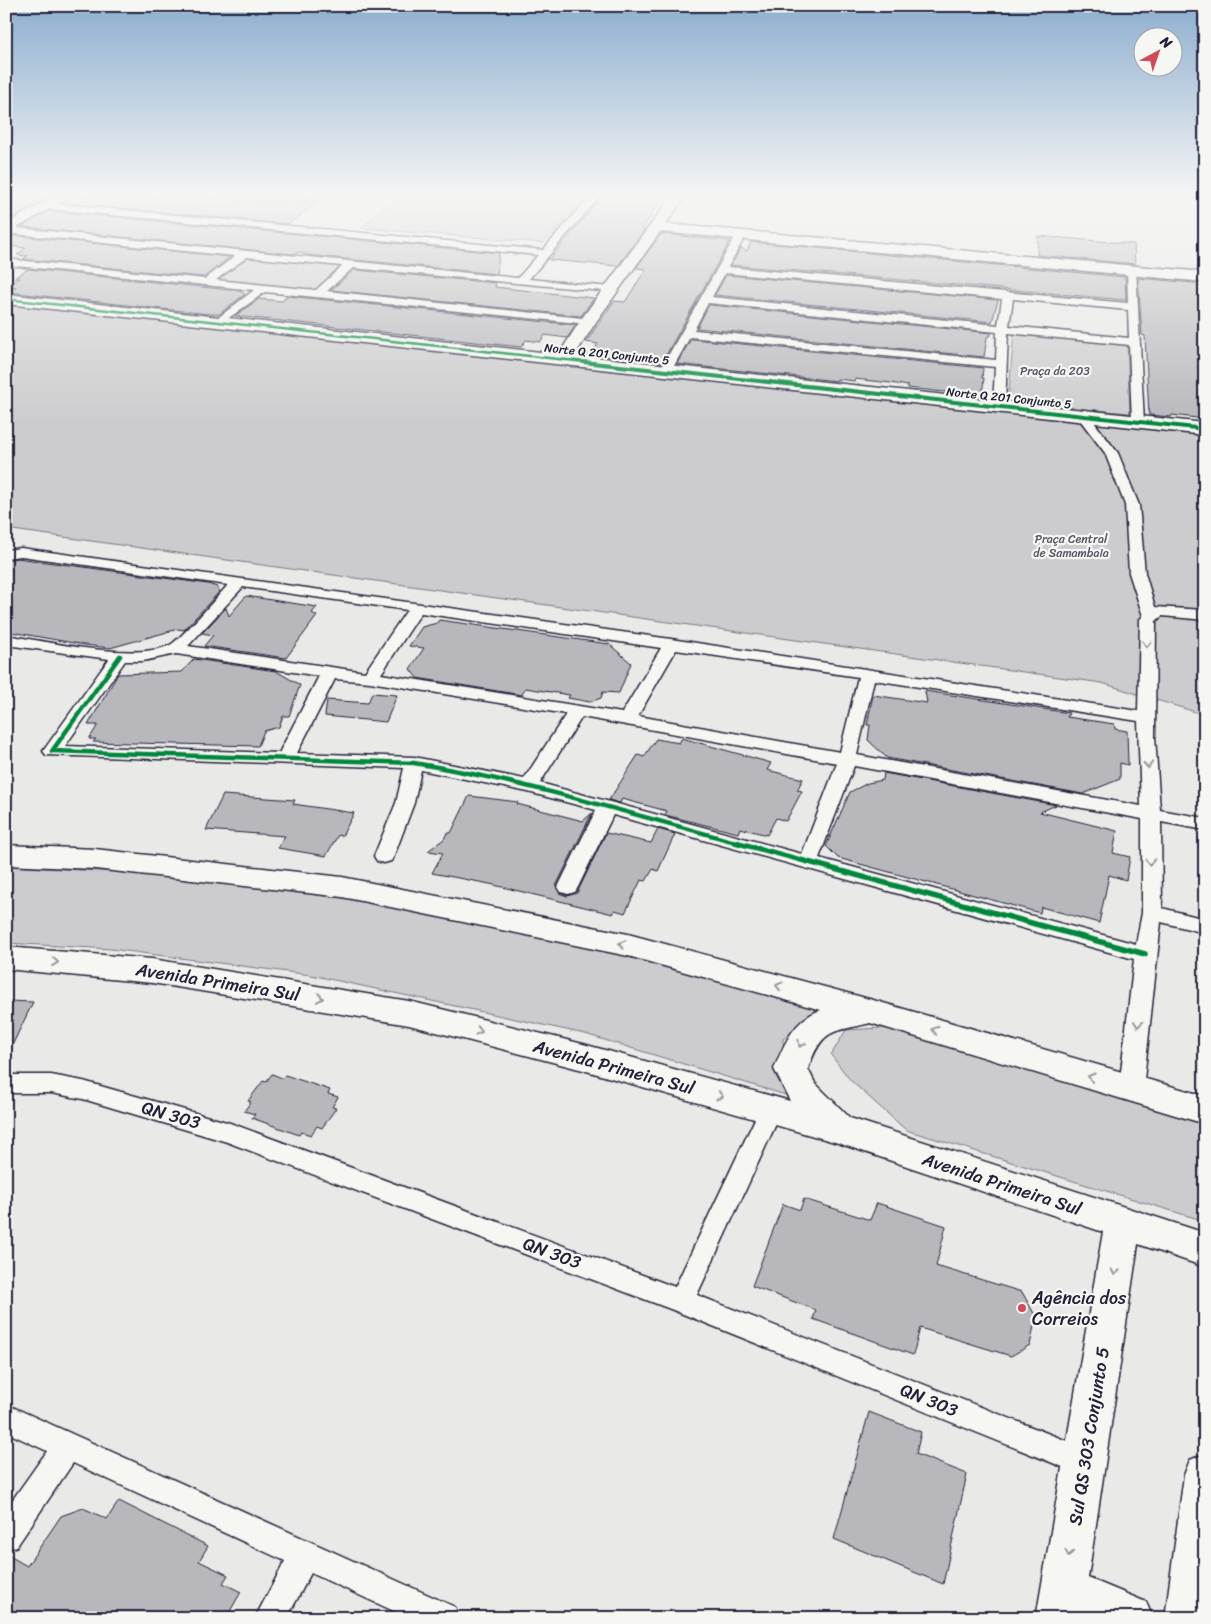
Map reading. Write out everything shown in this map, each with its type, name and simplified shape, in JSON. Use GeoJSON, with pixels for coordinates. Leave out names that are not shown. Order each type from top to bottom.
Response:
{"type":"FeatureCollection","features":[{"type":"Feature","properties":{"kind":"street"},"geometry":{"type":"LineString","coordinates":[[114,273],[588,321]]}},
{"type":"Feature","properties":{"kind":"street"},"geometry":{"type":"LineString","coordinates":[[206,282],[218,273]]}},
{"type":"Feature","properties":{"kind":"street"},"geometry":{"type":"LineString","coordinates":[[318,294],[341,273]]}},
{"type":"Feature","properties":{"kind":"street"},"geometry":{"type":"LineString","coordinates":[[433,273],[610,290]]}},
{"type":"Feature","properties":{"kind":"street"},"geometry":{"type":"LineString","coordinates":[[521,281],[528,273]]}},
{"type":"Feature","properties":{"kind":"street"},"geometry":{"type":"LineString","coordinates":[[564,359],[588,321],[623,273]]}},
{"type":"Feature","properties":{"kind":"street"},"geometry":{"type":"LineString","coordinates":[[666,370],[721,273]]}},
{"type":"Feature","properties":{"kind":"street"},"geometry":{"type":"LineString","coordinates":[[754,273],[1132,307]]}},
{"type":"Feature","properties":{"kind":"street"},"geometry":{"type":"LineString","coordinates":[[1132,273],[1138,422]]}},
{"type":"Feature","properties":{"kind":"street"},"geometry":{"type":"LineString","coordinates":[[1161,273],[1205,277]]}},
{"type":"Feature","properties":{"kind":"street"},"geometry":{"type":"LineString","coordinates":[[219,322],[262,289]]}},
{"type":"Feature","properties":{"kind":"street"},"geometry":{"type":"LineString","coordinates":[[999,407],[1003,329],[1008,296]]}},
{"type":"Feature","properties":{"kind":"street","name":"Norte Q 201 Conjunto 5"},"geometry":{"type":"LineString","coordinates":[[6,299],[1205,429]]}},
{"type":"Feature","properties":{"kind":"street"},"geometry":{"type":"LineString","coordinates":[[706,300],[1135,342]]}},
{"type":"Feature","properties":{"kind":"street"},"geometry":{"type":"LineString","coordinates":[[688,333],[1002,364]]}},
{"type":"Feature","properties":{"kind":"street"},"geometry":{"type":"LineString","coordinates":[[1083,416],[1110,454],[1132,505],[1137,573],[1150,615],[1148,619],[1146,717],[1151,814],[1152,913],[1145,954],[1131,1090]]}},
{"type":"Feature","properties":{"kind":"street"},"geometry":{"type":"LineString","coordinates":[[6,554],[21,552],[240,582],[867,673],[1146,717]]}},
{"type":"Feature","properties":{"kind":"street"},"geometry":{"type":"LineString","coordinates":[[176,649],[240,582]]}},
{"type":"Feature","properties":{"kind":"street"},"geometry":{"type":"LineString","coordinates":[[370,677],[416,608]]}},
{"type":"Feature","properties":{"kind":"street"},"geometry":{"type":"LineString","coordinates":[[1150,615],[1159,611],[1204,618]]}},
{"type":"Feature","properties":{"kind":"street"},"geometry":{"type":"LineString","coordinates":[[6,640],[120,656],[143,656],[176,649],[329,673],[370,677],[627,719],[1205,824]]}},
{"type":"Feature","properties":{"kind":"street"},"geometry":{"type":"LineString","coordinates":[[627,719],[671,644]]}},
{"type":"Feature","properties":{"kind":"street"},"geometry":{"type":"LineString","coordinates":[[120,656],[52,751],[286,757],[414,763],[463,771],[608,807],[1145,954]]}},
{"type":"Feature","properties":{"kind":"street"},"geometry":{"type":"LineString","coordinates":[[286,757],[329,673]]}},
{"type":"Feature","properties":{"kind":"street"},"geometry":{"type":"LineString","coordinates":[[808,862],[847,760],[867,673]]}},
{"type":"Feature","properties":{"kind":"street"},"geometry":{"type":"LineString","coordinates":[[529,786],[577,711]]}},
{"type":"Feature","properties":{"kind":"street"},"geometry":{"type":"LineString","coordinates":[[384,856],[405,803],[414,763]]}},
{"type":"Feature","properties":{"kind":"street"},"geometry":{"type":"LineString","coordinates":[[568,887],[608,807]]}},
{"type":"Feature","properties":{"kind":"street"},"geometry":{"type":"LineString","coordinates":[[6,854],[105,860],[316,884],[386,895],[628,945],[873,1012],[1131,1090],[1205,1110]]}},
{"type":"Feature","properties":{"kind":"street"},"geometry":{"type":"LineString","coordinates":[[1152,913],[1205,926]]}},
{"type":"Feature","properties":{"kind":"street","name":"Avenida Primeira Sul"},"geometry":{"type":"LineString","coordinates":[[6,958],[152,971],[409,1013],[583,1057],[838,1129],[1205,1250]]}},
{"type":"Feature","properties":{"kind":"street"},"geometry":{"type":"LineString","coordinates":[[838,1129],[803,1093],[791,1069],[799,1044],[809,1031],[838,1016],[873,1012]]}},
{"type":"Feature","properties":{"kind":"street","name":"QN 303"},"geometry":{"type":"LineString","coordinates":[[6,1084],[51,1084],[83,1090],[230,1133],[681,1301],[1085,1462]]}},
{"type":"Feature","properties":{"kind":"street"},"geometry":{"type":"LineString","coordinates":[[681,1301],[770,1110]]}},
{"type":"Feature","properties":{"kind":"street","name":"Sul QS 303 Conjunto 5"},"geometry":{"type":"LineString","coordinates":[[1060,1604],[1123,1224]]}},
{"type":"Feature","properties":{"kind":"street"},"geometry":{"type":"LineString","coordinates":[[6,1418],[444,1618]]}},
{"type":"Feature","properties":{"kind":"street"},"geometry":{"type":"LineString","coordinates":[[6,1535],[68,1446]]}},
{"type":"Feature","properties":{"kind":"street"},"geometry":{"type":"LineString","coordinates":[[1188,1618],[1205,1475]]}},
{"type":"Feature","properties":{"kind":"street"},"geometry":{"type":"LineString","coordinates":[[270,1618],[305,1554]]}},
{"type":"Feature","properties":{"kind":"street"},"geometry":{"type":"LineString","coordinates":[[1060,1604],[1130,1618]]}},
{"type":"Feature","properties":{"kind":"green space"},"geometry":{"type":"Polygon","coordinates":[[[212,273],[346,273],[319,296],[197,284],[212,273]]]}},
{"type":"Feature","properties":{"kind":"green space","name":"Praça Central de Samambaia"},"geometry":{"type":"Polygon","coordinates":[[[6,297],[1205,427],[1205,715],[1102,683],[6,529],[6,297]]]}},
{"type":"Feature","properties":{"kind":"green space","name":"Praça da 203"},"geometry":{"type":"Polygon","coordinates":[[[1014,332],[1127,344],[1130,413],[1008,403],[1014,332]]]}},
{"type":"Feature","properties":{"kind":"green space"},"geometry":{"type":"Polygon","coordinates":[[[6,866],[154,874],[423,907],[640,956],[822,1009],[783,1039],[784,1071],[812,1103],[585,1034],[311,975],[111,949],[6,943],[6,866]]]}},
{"type":"Feature","properties":{"kind":"green space"},"geometry":{"type":"Polygon","coordinates":[[[898,1027],[1205,1123],[1205,1221],[906,1130],[851,1081],[831,1055],[846,1030],[898,1027]]]}},
{"type":"Feature","properties":{"kind":"building"},"geometry":{"type":"Polygon","coordinates":[[[22,273],[64,273],[240,291],[245,294],[219,314],[209,314],[8,292],[16,287],[7,286],[20,278],[14,278],[22,273]]]}},
{"type":"Feature","properties":{"kind":"building"},"geometry":{"type":"Polygon","coordinates":[[[162,273],[209,273],[204,277],[162,273]]]}},
{"type":"Feature","properties":{"kind":"building"},"geometry":{"type":"Polygon","coordinates":[[[351,273],[384,273],[496,283],[495,287],[594,298],[581,316],[331,290],[351,273]]]}},
{"type":"Feature","properties":{"kind":"building"},"geometry":{"type":"Polygon","coordinates":[[[644,273],[712,273],[662,362],[590,355],[598,344],[586,342],[614,301],[625,302],[644,273]]]}},
{"type":"Feature","properties":{"kind":"building"},"geometry":{"type":"Polygon","coordinates":[[[819,273],[1080,273],[1125,277],[1126,300],[819,273]]]}},
{"type":"Feature","properties":{"kind":"building"},"geometry":{"type":"Polygon","coordinates":[[[726,275],[998,300],[992,322],[715,295],[726,275]]]}},
{"type":"Feature","properties":{"kind":"building"},"geometry":{"type":"Polygon","coordinates":[[[1138,278],[1205,284],[1205,419],[1172,415],[1171,417],[1149,415],[1145,336],[1142,335],[1138,278]]]}},
{"type":"Feature","properties":{"kind":"building"},"geometry":{"type":"Polygon","coordinates":[[[287,296],[576,325],[567,338],[545,335],[540,342],[526,340],[521,347],[235,316],[259,299],[282,301],[287,296]]]}},
{"type":"Feature","properties":{"kind":"building"},"geometry":{"type":"Polygon","coordinates":[[[709,305],[991,333],[991,335],[987,337],[984,357],[697,328],[709,305]]]}},
{"type":"Feature","properties":{"kind":"building"},"geometry":{"type":"Polygon","coordinates":[[[691,339],[983,368],[982,396],[908,388],[908,386],[891,383],[855,379],[855,381],[837,379],[837,381],[677,364],[691,339]]]}},
{"type":"Feature","properties":{"kind":"building"},"geometry":{"type":"Polygon","coordinates":[[[17,558],[208,584],[217,587],[219,592],[184,630],[178,629],[110,648],[85,645],[6,631],[6,560],[17,558]]]}},
{"type":"Feature","properties":{"kind":"building"},"geometry":{"type":"Polygon","coordinates":[[[246,596],[317,607],[312,613],[317,616],[286,658],[204,646],[213,635],[202,633],[226,608],[229,616],[246,596]]]}},
{"type":"Feature","properties":{"kind":"building"},"geometry":{"type":"Polygon","coordinates":[[[439,620],[609,644],[631,663],[619,693],[603,692],[601,698],[590,702],[568,698],[570,695],[525,688],[522,695],[417,678],[410,669],[424,648],[409,646],[422,627],[437,623],[439,620]]]}},
{"type":"Feature","properties":{"kind":"building"},"geometry":{"type":"Polygon","coordinates":[[[194,659],[276,671],[300,685],[289,716],[283,716],[279,727],[264,731],[258,746],[93,742],[96,739],[89,739],[98,725],[88,725],[118,674],[182,672],[194,659]]]}},
{"type":"Feature","properties":{"kind":"building"},"geometry":{"type":"Polygon","coordinates":[[[925,691],[1069,713],[1067,717],[1114,724],[1115,729],[1127,731],[1128,765],[1120,763],[1120,779],[1083,794],[887,758],[868,740],[870,725],[867,725],[873,695],[927,703],[925,691]]]}},
{"type":"Feature","properties":{"kind":"building"},"geometry":{"type":"Polygon","coordinates":[[[372,693],[397,695],[386,722],[325,716],[327,700],[368,703],[372,693]]]}},
{"type":"Feature","properties":{"kind":"building"},"geometry":{"type":"Polygon","coordinates":[[[682,738],[771,763],[767,770],[803,779],[797,790],[802,791],[786,821],[776,818],[767,835],[740,828],[738,833],[665,815],[667,811],[622,799],[620,803],[609,800],[638,755],[644,757],[656,739],[679,743],[682,738]]]}},
{"type":"Feature","properties":{"kind":"building"},"geometry":{"type":"Polygon","coordinates":[[[884,773],[1056,805],[1040,812],[1117,831],[1113,853],[1130,857],[1126,880],[1109,875],[1099,923],[1041,907],[1040,913],[838,858],[826,846],[850,792],[868,783],[883,780],[884,773]]]}},
{"type":"Feature","properties":{"kind":"building"},"geometry":{"type":"Polygon","coordinates":[[[223,795],[295,800],[293,804],[354,813],[342,836],[338,835],[326,856],[278,848],[285,836],[206,830],[223,795]]]}},
{"type":"Feature","properties":{"kind":"building"},"geometry":{"type":"Polygon","coordinates":[[[469,796],[518,802],[517,804],[583,821],[592,813],[556,886],[559,893],[567,896],[577,893],[606,833],[651,843],[658,829],[675,834],[658,871],[653,869],[646,881],[641,880],[625,913],[615,910],[613,914],[490,884],[432,873],[443,853],[428,851],[444,839],[447,833],[451,833],[469,796]]]}},
{"type":"Feature","properties":{"kind":"building"},"geometry":{"type":"Polygon","coordinates":[[[6,1001],[33,1002],[6,1058],[6,1001]]]}},
{"type":"Feature","properties":{"kind":"building"},"geometry":{"type":"Polygon","coordinates":[[[272,1074],[282,1078],[285,1075],[330,1090],[328,1094],[338,1097],[332,1107],[336,1108],[322,1128],[317,1126],[311,1135],[301,1132],[299,1135],[252,1118],[255,1114],[244,1111],[251,1102],[248,1101],[263,1081],[266,1082],[272,1074]]]}},
{"type":"Feature","properties":{"kind":"building"},"geometry":{"type":"Polygon","coordinates":[[[804,1199],[870,1220],[877,1203],[946,1226],[936,1266],[1022,1292],[1036,1317],[1030,1345],[1011,1356],[920,1328],[913,1355],[813,1319],[816,1310],[752,1286],[783,1204],[800,1210],[804,1199]]]}},
{"type":"Feature","properties":{"kind":"building"},"geometry":{"type":"Polygon","coordinates":[[[869,1412],[921,1432],[916,1454],[967,1474],[943,1584],[834,1539],[869,1412]]]}},
{"type":"Feature","properties":{"kind":"building"},"geometry":{"type":"Polygon","coordinates":[[[119,1501],[208,1546],[199,1561],[228,1575],[223,1583],[241,1592],[226,1618],[6,1618],[6,1554],[27,1566],[61,1516],[83,1508],[107,1519],[119,1501]]]}},
{"type":"Feature","properties":{"kind":"cycle path"},"geometry":{"type":"LineString","coordinates":[[6,299],[1205,429]]}},
{"type":"Feature","properties":{"kind":"cycle path"},"geometry":{"type":"LineString","coordinates":[[120,656],[52,751],[414,763],[463,771],[529,786],[1145,954]]}},
{"type":"Feature","properties":{"kind":"place","name":"Agência dos Correios"},"geometry":{"type":"Point","coordinates":[1022,1308]}}]}
